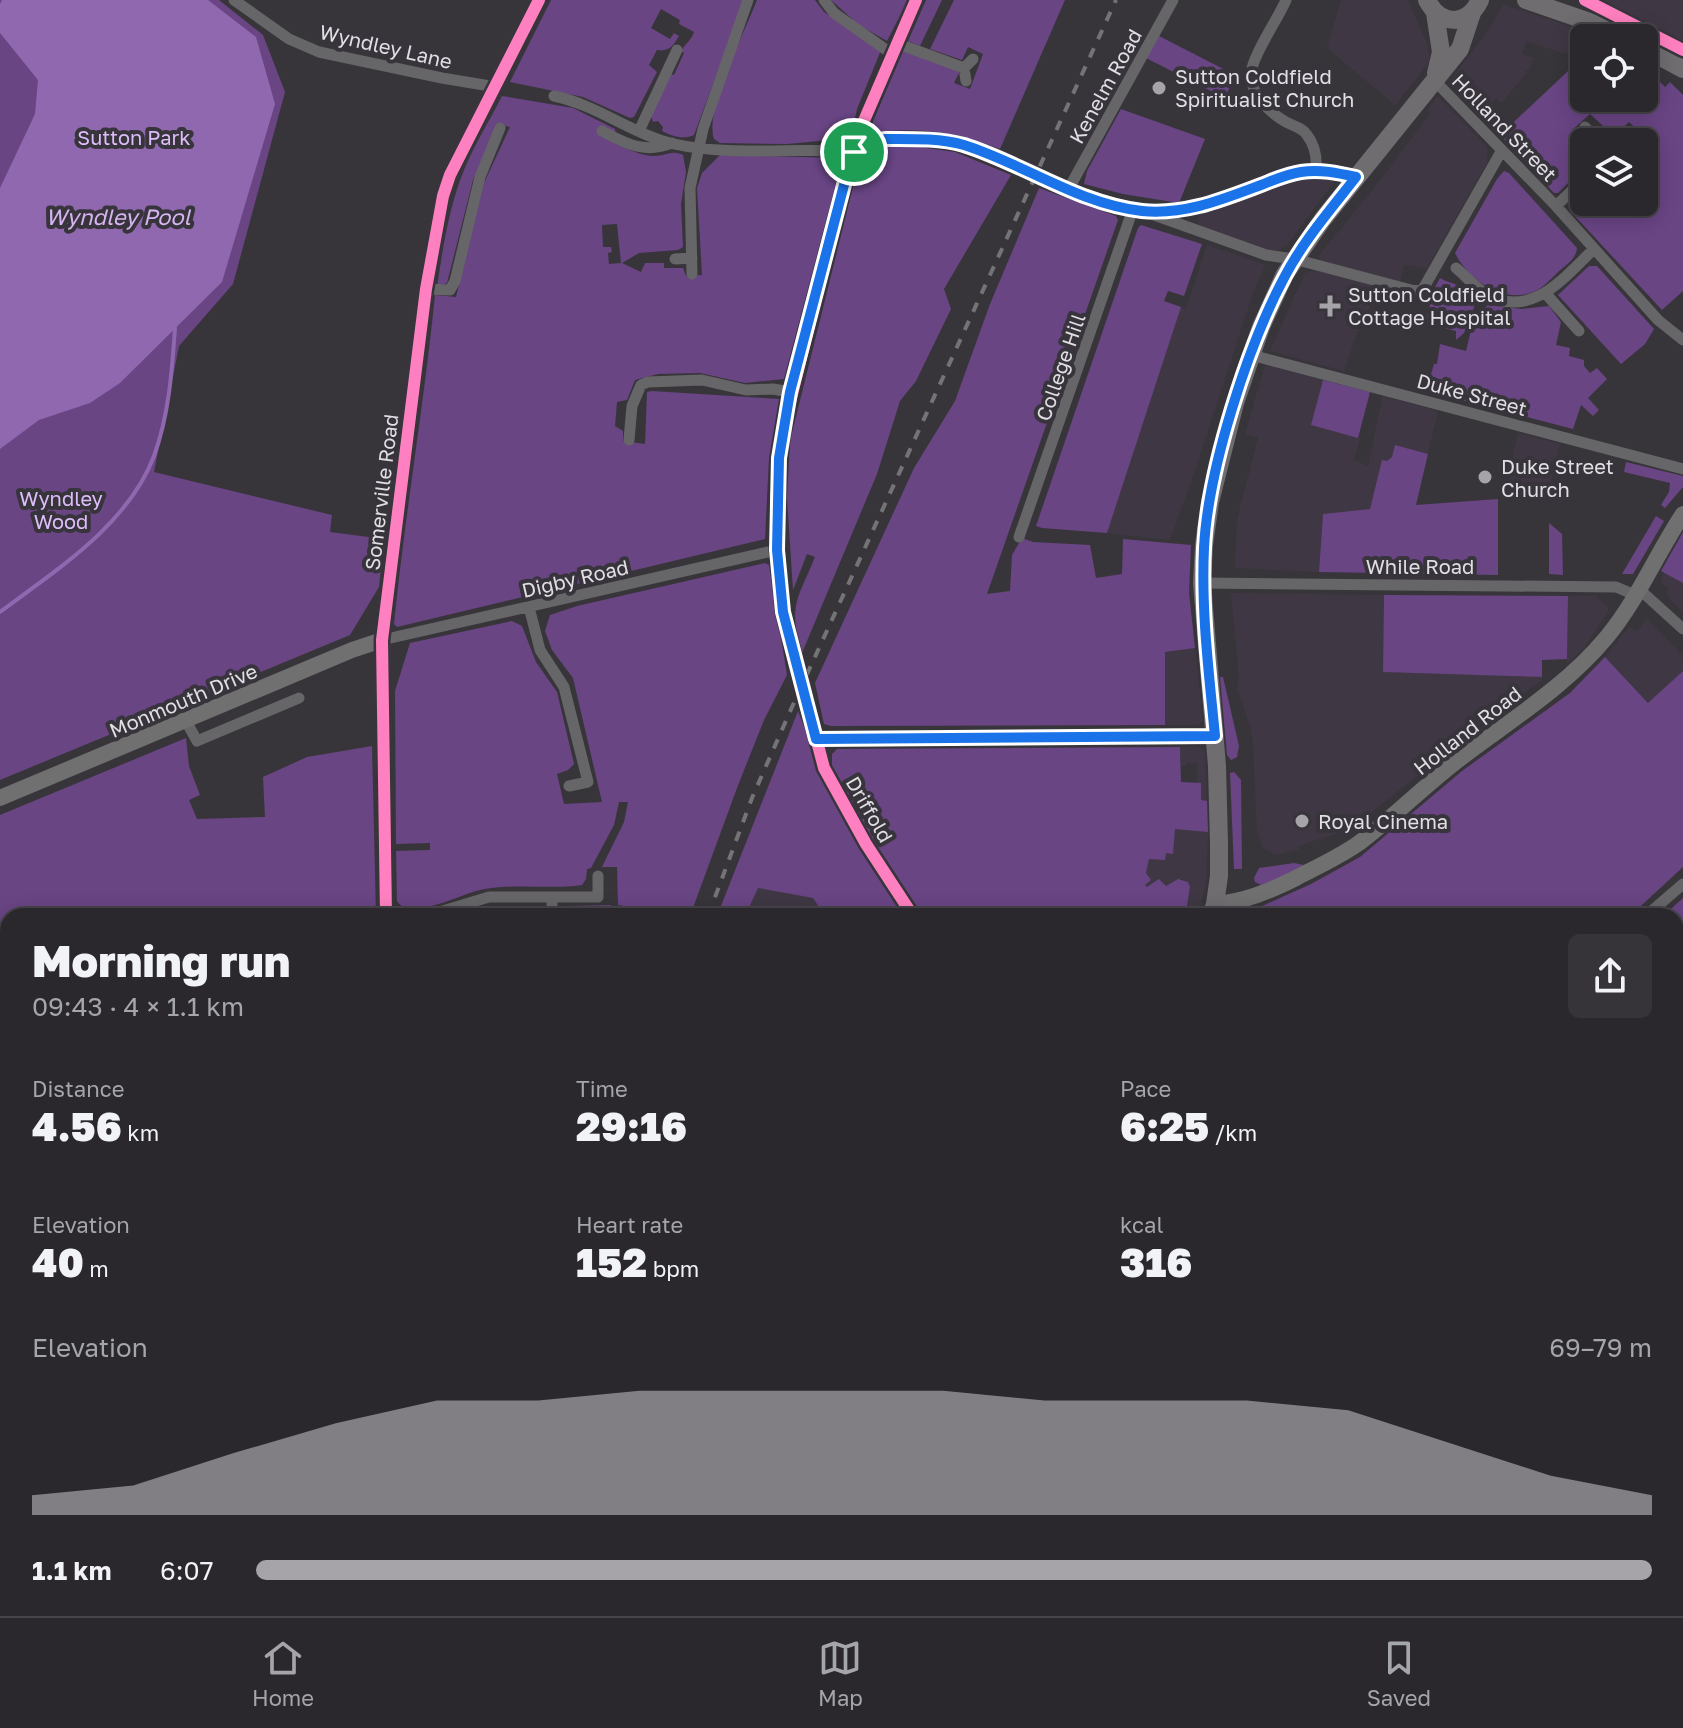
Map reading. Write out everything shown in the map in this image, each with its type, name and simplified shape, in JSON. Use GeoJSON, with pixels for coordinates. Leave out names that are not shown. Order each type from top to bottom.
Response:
{"type":"FeatureCollection","features":[{"type":"Feature","properties":{"kind":"main road"},"geometry":{"type":"LineString","coordinates":[[1526,0],[1596,24]]}},
{"type":"Feature","properties":{"kind":"main road"},"geometry":{"type":"LineString","coordinates":[[1431,7],[1452,20],[1463,18],[1476,6]]}},
{"type":"Feature","properties":{"kind":"main road"},"geometry":{"type":"LineString","coordinates":[[1213,908],[1219,843],[1215,736],[1202,583],[1210,502],[1235,403],[1272,303],[1294,259],[1433,79],[1460,49],[1476,6]]}},
{"type":"Feature","properties":{"kind":"main road"},"geometry":{"type":"LineString","coordinates":[[1431,7],[1441,52],[1433,79]]}},
{"type":"Feature","properties":{"kind":"main road"},"geometry":{"type":"LineString","coordinates":[[1658,56],[1683,69]]}},
{"type":"Feature","properties":{"kind":"street","name":"Wyndley Lane"},"geometry":{"type":"LineString","coordinates":[[234,0],[289,39],[319,52],[496,87]]}},
{"type":"Feature","properties":{"kind":"street","name":"Somerville Road"},"geometry":{"type":"LineString","coordinates":[[386,908],[382,640],[426,289],[443,196],[450,175],[539,0]]}},
{"type":"Feature","properties":{"kind":"street"},"geometry":{"type":"LineString","coordinates":[[692,274],[690,188],[703,129],[748,0]]}},
{"type":"Feature","properties":{"kind":"street"},"geometry":{"type":"LineString","coordinates":[[824,0],[834,13],[894,48],[968,63],[966,81]]}},
{"type":"Feature","properties":{"kind":"street","name":"Driffold"},"geometry":{"type":"LineString","coordinates":[[908,908],[838,797],[824,768],[783,612],[777,550],[779,458],[790,392],[860,130],[916,0]]}},
{"type":"Feature","properties":{"kind":"street","name":"Kenelm Road"},"geometry":{"type":"LineString","coordinates":[[1064,187],[1173,0]]}},
{"type":"Feature","properties":{"kind":"street"},"geometry":{"type":"LineString","coordinates":[[1286,0],[1253,64],[1250,76],[1259,99],[1268,108],[1307,133],[1314,150],[1316,171]]}},
{"type":"Feature","properties":{"kind":"street"},"geometry":{"type":"LineString","coordinates":[[639,131],[677,50]]}},
{"type":"Feature","properties":{"kind":"street"},"geometry":{"type":"LineString","coordinates":[[657,59],[669,65]]}},
{"type":"Feature","properties":{"kind":"street","name":"Holland Street"},"geometry":{"type":"LineString","coordinates":[[1433,79],[1556,206],[1658,320],[1683,340]]}},
{"type":"Feature","properties":{"kind":"street"},"geometry":{"type":"LineString","coordinates":[[554,96],[576,101],[672,143],[699,148],[774,153],[854,152],[868,142],[909,139],[960,144],[1064,187],[1266,255],[1294,259],[1406,289],[1423,289],[1502,150]]}},
{"type":"Feature","properties":{"kind":"street"},"geometry":{"type":"LineString","coordinates":[[426,289],[450,290],[455,281],[480,177],[500,128]]}},
{"type":"Feature","properties":{"kind":"street"},"geometry":{"type":"LineString","coordinates":[[602,131],[631,146],[647,150],[672,143]]}},
{"type":"Feature","properties":{"kind":"street"},"geometry":{"type":"LineString","coordinates":[[1138,210],[1182,211],[1209,205],[1284,177],[1316,171],[1356,177]]}},
{"type":"Feature","properties":{"kind":"street"},"geometry":{"type":"LineString","coordinates":[[1556,206],[1570,192]]}},
{"type":"Feature","properties":{"kind":"street","name":"College Hill"},"geometry":{"type":"LineString","coordinates":[[1019,537],[1138,210]]}},
{"type":"Feature","properties":{"kind":"street"},"geometry":{"type":"LineString","coordinates":[[1456,268],[1488,296],[1515,302],[1537,299],[1594,249]]}},
{"type":"Feature","properties":{"kind":"street"},"geometry":{"type":"LineString","coordinates":[[675,259],[692,258]]}},
{"type":"Feature","properties":{"kind":"street"},"geometry":{"type":"LineString","coordinates":[[1546,294],[1579,331]]}},
{"type":"Feature","properties":{"kind":"street","name":"Duke Street"},"geometry":{"type":"LineString","coordinates":[[1251,355],[1683,469]]}},
{"type":"Feature","properties":{"kind":"street"},"geometry":{"type":"LineString","coordinates":[[629,440],[632,406],[641,385],[648,382],[702,380],[746,390],[790,392]]}},
{"type":"Feature","properties":{"kind":"street","name":"Holland Road"},"geometry":{"type":"LineString","coordinates":[[1219,908],[1281,885],[1359,843],[1444,771],[1580,667],[1607,637],[1683,514]]}},
{"type":"Feature","properties":{"kind":"street","name":"Digby Road"},"geometry":{"type":"LineString","coordinates":[[382,640],[777,550]]}},
{"type":"Feature","properties":{"kind":"street","name":"While Road"},"geometry":{"type":"LineString","coordinates":[[1202,583],[1616,587],[1637,592]]}},
{"type":"Feature","properties":{"kind":"street"},"geometry":{"type":"LineString","coordinates":[[1637,592],[1683,629]]}},
{"type":"Feature","properties":{"kind":"street"},"geometry":{"type":"LineString","coordinates":[[529,607],[540,650],[564,687],[588,782],[569,786]]}},
{"type":"Feature","properties":{"kind":"street","name":"Monmouth Drive"},"geometry":{"type":"LineString","coordinates":[[0,798],[382,640]]}},
{"type":"Feature","properties":{"kind":"street"},"geometry":{"type":"LineString","coordinates":[[186,721],[197,741],[299,698]]}},
{"type":"Feature","properties":{"kind":"street"},"geometry":{"type":"LineString","coordinates":[[816,739],[1215,736]]}},
{"type":"Feature","properties":{"kind":"street"},"geometry":{"type":"LineString","coordinates":[[453,908],[489,897],[598,897],[598,876]]}},
{"type":"Feature","properties":{"kind":"street"},"geometry":{"type":"LineString","coordinates":[[1655,908],[1683,884]]}},
{"type":"Feature","properties":{"kind":"street"},"geometry":{"type":"LineString","coordinates":[[552,897],[552,908]]}},
{"type":"Feature","properties":{"kind":"shaded area"},"geometry":{"type":"Polygon","coordinates":[[[1341,0],[1408,0],[1427,43],[1430,61],[1395,105],[1327,48],[1341,0]]]}},
{"type":"Feature","properties":{"kind":"shaded area"},"geometry":{"type":"Polygon","coordinates":[[[1594,0],[1683,0],[1683,45],[1658,32],[1658,24],[1641,24],[1594,0]]]}},
{"type":"Feature","properties":{"kind":"shaded area"},"geometry":{"type":"Polygon","coordinates":[[[1503,4],[1570,26],[1570,51],[1566,54],[1526,41],[1522,54],[1533,58],[1529,70],[1525,70],[1527,73],[1501,103],[1496,98],[1483,111],[1454,82],[1453,77],[1492,25],[1503,4]]]}},
{"type":"Feature","properties":{"kind":"shaded area"},"geometry":{"type":"Polygon","coordinates":[[[1438,96],[1487,147],[1487,163],[1427,268],[1404,265],[1400,283],[1329,266],[1318,257],[1430,114],[1427,110],[1438,96]]]}},
{"type":"Feature","properties":{"kind":"shaded area"},"geometry":{"type":"Polygon","coordinates":[[[1314,177],[1332,180],[1333,183],[1286,246],[1279,250],[1270,252],[1201,227],[1198,222],[1199,215],[1206,211],[1234,204],[1277,184],[1314,177]]]}},
{"type":"Feature","properties":{"kind":"shaded area"},"geometry":{"type":"Polygon","coordinates":[[[1207,245],[1265,265],[1193,476],[1170,540],[1107,533],[1181,307],[1186,309],[1207,245]]]}},
{"type":"Feature","properties":{"kind":"shaded area","name":"Sutton Coldfield Cottage Hospital"},"geometry":{"type":"Polygon","coordinates":[[[1318,269],[1376,287],[1344,371],[1270,351],[1305,273],[1318,269]]]}},
{"type":"Feature","properties":{"kind":"shaded area"},"geometry":{"type":"Polygon","coordinates":[[[1265,365],[1323,380],[1311,425],[1360,438],[1354,460],[1368,466],[1383,396],[1438,411],[1415,505],[1323,514],[1319,572],[1235,568],[1237,520],[1258,438],[1245,434],[1265,365]]]}},
{"type":"Feature","properties":{"kind":"shaded area"},"geometry":{"type":"Polygon","coordinates":[[[1518,433],[1560,444],[1548,494],[1504,498],[1518,433]]]}},
{"type":"Feature","properties":{"kind":"shaded area"},"geometry":{"type":"Polygon","coordinates":[[[1664,572],[1683,583],[1683,613],[1666,594],[1669,588],[1661,583],[1664,572]]]}},
{"type":"Feature","properties":{"kind":"shaded area"},"geometry":{"type":"Polygon","coordinates":[[[1231,593],[1384,595],[1383,672],[1542,677],[1542,680],[1490,717],[1351,829],[1275,855],[1262,847],[1257,831],[1253,746],[1251,729],[1237,688],[1239,679],[1231,593]]]}},
{"type":"Feature","properties":{"kind":"shaded area"},"geometry":{"type":"Polygon","coordinates":[[[1568,596],[1596,596],[1608,607],[1608,612],[1583,649],[1567,664],[1568,596]]]}},
{"type":"Feature","properties":{"kind":"shaded area"},"geometry":{"type":"Polygon","coordinates":[[[1647,619],[1683,656],[1683,671],[1649,703],[1605,657],[1629,627],[1637,631],[1647,619]]]}},
{"type":"Feature","properties":{"kind":"shaded area"},"geometry":{"type":"Polygon","coordinates":[[[1195,648],[1203,721],[1198,725],[1165,725],[1165,652],[1195,648]]]}},
{"type":"Feature","properties":{"kind":"shaded area"},"geometry":{"type":"Polygon","coordinates":[[[1180,747],[1199,747],[1205,751],[1207,801],[1201,801],[1197,763],[1181,766],[1180,747]]]}},
{"type":"Feature","properties":{"kind":"shaded area"},"geometry":{"type":"Polygon","coordinates":[[[1175,828],[1208,832],[1206,884],[1200,908],[1187,908],[1190,888],[1188,882],[1182,879],[1166,886],[1162,884],[1147,888],[1144,885],[1149,883],[1146,873],[1149,859],[1166,853],[1175,828]]]}},
{"type":"Feature","properties":{"kind":"shaded area"},"geometry":{"type":"Polygon","coordinates":[[[757,888],[813,898],[820,908],[748,908],[757,888]]]}},
{"type":"Feature","properties":{"kind":"green space","name":"Sutton Park"},"geometry":{"type":"Polygon","coordinates":[[[0,0],[219,0],[263,35],[285,92],[233,284],[179,346],[154,472],[332,515],[330,532],[384,539],[379,587],[350,635],[0,780],[0,0]]]}},
{"type":"Feature","properties":{"kind":"green space"},"geometry":{"type":"Polygon","coordinates":[[[551,0],[744,0],[694,135],[682,137],[666,133],[658,121],[653,122],[651,116],[671,74],[674,75],[684,53],[681,51],[694,32],[661,9],[651,28],[670,39],[674,33],[679,36],[670,48],[657,50],[649,65],[657,72],[634,117],[583,97],[510,82],[551,0]]]}},
{"type":"Feature","properties":{"kind":"green space"},"geometry":{"type":"Polygon","coordinates":[[[757,0],[815,0],[824,12],[881,50],[857,109],[851,138],[787,144],[720,143],[714,139],[715,110],[720,91],[757,0]]]}},
{"type":"Feature","properties":{"kind":"green space"},"geometry":{"type":"Polygon","coordinates":[[[831,0],[908,0],[887,41],[859,25],[831,0]]]}},
{"type":"Feature","properties":{"kind":"green space"},"geometry":{"type":"Polygon","coordinates":[[[926,0],[942,0],[920,46],[908,41],[926,0]]]}},
{"type":"Feature","properties":{"kind":"green space"},"geometry":{"type":"Polygon","coordinates":[[[954,0],[1065,0],[1000,149],[937,132],[905,130],[872,133],[873,121],[903,51],[960,71],[954,83],[970,89],[983,54],[968,47],[962,60],[930,49],[954,0]]]}},
{"type":"Feature","properties":{"kind":"green space"},"geometry":{"type":"Polygon","coordinates":[[[1159,36],[1235,75],[1225,98],[1146,58],[1159,36]]]}},
{"type":"Feature","properties":{"kind":"green space"},"geometry":{"type":"Polygon","coordinates":[[[1570,69],[1570,112],[1658,112],[1658,80],[1665,87],[1670,82],[1683,95],[1683,291],[1662,310],[1575,216],[1658,216],[1658,128],[1635,128],[1629,122],[1623,128],[1605,128],[1590,114],[1574,128],[1570,128],[1570,181],[1558,193],[1554,193],[1500,135],[1570,69]]]}},
{"type":"Feature","properties":{"kind":"green space"},"geometry":{"type":"Polygon","coordinates":[[[502,96],[573,108],[615,129],[616,144],[641,154],[683,155],[686,172],[681,204],[683,247],[639,253],[622,263],[641,272],[645,263],[664,263],[664,268],[683,268],[686,276],[702,275],[697,188],[702,173],[720,155],[838,158],[841,164],[784,379],[745,383],[700,373],[658,374],[635,380],[627,400],[617,402],[615,426],[623,431],[623,441],[645,444],[647,392],[779,399],[769,458],[765,539],[397,627],[394,624],[398,583],[435,295],[456,297],[484,183],[510,127],[499,124],[473,180],[447,283],[437,287],[444,242],[464,170],[502,96]],[[617,224],[602,225],[603,247],[611,247],[612,252],[608,253],[609,264],[621,263],[617,224]]]}},
{"type":"Feature","properties":{"kind":"green space"},"geometry":{"type":"Polygon","coordinates":[[[1121,109],[1205,139],[1179,203],[1084,184],[1087,171],[1121,109]]]}},
{"type":"Feature","properties":{"kind":"green space"},"geometry":{"type":"Polygon","coordinates":[[[905,145],[955,152],[1011,175],[944,289],[951,309],[916,381],[900,401],[877,474],[802,653],[796,624],[796,604],[815,557],[807,554],[793,590],[787,498],[790,441],[859,163],[873,151],[905,145]]]}},
{"type":"Feature","properties":{"kind":"green space"},"geometry":{"type":"Polygon","coordinates":[[[1504,171],[1577,248],[1573,259],[1547,283],[1522,295],[1510,295],[1488,287],[1468,272],[1455,253],[1504,171]]]}},
{"type":"Feature","properties":{"kind":"green space"},"geometry":{"type":"Polygon","coordinates":[[[1039,188],[1116,216],[1118,220],[987,594],[1010,591],[1012,555],[1022,538],[1033,542],[1090,545],[1096,578],[1122,574],[1123,539],[1191,545],[1189,593],[1195,648],[1165,652],[1165,725],[824,724],[815,683],[914,468],[955,401],[990,304],[1039,188]]]}},
{"type":"Feature","properties":{"kind":"green space"},"geometry":{"type":"Polygon","coordinates":[[[1141,225],[1202,244],[1184,296],[1168,291],[1164,301],[1181,307],[1107,533],[1036,526],[1138,228],[1141,225]]]}},
{"type":"Feature","properties":{"kind":"green space"},"geometry":{"type":"Polygon","coordinates":[[[1589,266],[1597,266],[1654,329],[1645,344],[1621,364],[1558,295],[1589,266]]]}},
{"type":"Feature","properties":{"kind":"green space"},"geometry":{"type":"Polygon","coordinates":[[[1440,278],[1466,288],[1478,297],[1464,333],[1456,340],[1456,331],[1425,323],[1440,278]]]}},
{"type":"Feature","properties":{"kind":"green space"},"geometry":{"type":"Polygon","coordinates":[[[1488,305],[1521,309],[1549,306],[1561,322],[1556,345],[1570,348],[1569,356],[1584,360],[1584,366],[1590,373],[1597,368],[1607,379],[1588,398],[1599,410],[1593,416],[1581,405],[1573,429],[1426,391],[1434,364],[1437,364],[1440,344],[1466,351],[1474,317],[1488,305]]]}},
{"type":"Feature","properties":{"kind":"green space"},"geometry":{"type":"Polygon","coordinates":[[[1323,380],[1370,392],[1358,438],[1311,425],[1323,380]]]}},
{"type":"Feature","properties":{"kind":"green space"},"geometry":{"type":"Polygon","coordinates":[[[1395,445],[1428,454],[1416,505],[1498,499],[1498,575],[1319,572],[1323,514],[1370,509],[1382,460],[1392,457],[1395,445]]]}},
{"type":"Feature","properties":{"kind":"green space"},"geometry":{"type":"Polygon","coordinates":[[[1626,462],[1683,476],[1683,487],[1665,508],[1661,505],[1669,492],[1670,483],[1624,472],[1626,462]]]}},
{"type":"Feature","properties":{"kind":"green space"},"geometry":{"type":"Polygon","coordinates":[[[1656,516],[1664,521],[1633,574],[1622,574],[1656,516]]]}},
{"type":"Feature","properties":{"kind":"green space"},"geometry":{"type":"Polygon","coordinates":[[[1549,523],[1562,534],[1563,575],[1549,574],[1549,523]]]}},
{"type":"Feature","properties":{"kind":"green space"},"geometry":{"type":"Polygon","coordinates":[[[1683,532],[1683,583],[1661,571],[1683,532]]]}},
{"type":"Feature","properties":{"kind":"green space"},"geometry":{"type":"Polygon","coordinates":[[[765,563],[769,565],[787,675],[764,720],[693,908],[618,905],[617,867],[602,867],[624,822],[628,802],[619,802],[614,825],[591,868],[587,869],[582,885],[489,888],[422,908],[403,907],[397,901],[396,851],[430,850],[430,843],[396,844],[395,691],[410,643],[512,621],[522,626],[536,662],[557,692],[574,764],[557,774],[564,804],[602,802],[573,678],[552,650],[545,631],[550,615],[577,606],[765,563]]]}},
{"type":"Feature","properties":{"kind":"green space"},"geometry":{"type":"Polygon","coordinates":[[[1384,595],[1568,596],[1567,659],[1542,660],[1542,677],[1383,672],[1384,595]]]}},
{"type":"Feature","properties":{"kind":"green space"},"geometry":{"type":"Polygon","coordinates":[[[1605,657],[1648,703],[1683,671],[1683,867],[1639,908],[1258,908],[1360,857],[1462,771],[1570,693],[1605,657]]]}},
{"type":"Feature","properties":{"kind":"green space"},"geometry":{"type":"Polygon","coordinates":[[[1220,677],[1223,677],[1239,746],[1237,757],[1231,760],[1227,755],[1220,677]]]}},
{"type":"Feature","properties":{"kind":"green space"},"geometry":{"type":"Polygon","coordinates":[[[798,711],[829,791],[900,908],[820,908],[813,898],[758,888],[749,908],[720,908],[798,711]]]}},
{"type":"Feature","properties":{"kind":"green space"},"geometry":{"type":"Polygon","coordinates":[[[186,738],[189,766],[200,795],[189,800],[197,819],[265,817],[263,777],[307,757],[372,746],[376,908],[0,908],[0,815],[186,738]]]}},
{"type":"Feature","properties":{"kind":"green space"},"geometry":{"type":"Polygon","coordinates":[[[1180,747],[1181,782],[1201,783],[1201,800],[1207,801],[1208,832],[1175,829],[1173,854],[1166,853],[1165,860],[1149,859],[1146,873],[1151,880],[1145,885],[1147,887],[1159,879],[1166,886],[1178,879],[1188,882],[1187,908],[914,908],[891,875],[832,771],[832,754],[837,749],[1180,747]]]}},
{"type":"Feature","properties":{"kind":"green space"},"geometry":{"type":"Polygon","coordinates":[[[1234,772],[1241,780],[1242,869],[1234,869],[1230,773],[1234,772]]]}},
{"type":"Feature","properties":{"kind":"green space"},"geometry":{"type":"Polygon","coordinates":[[[1294,863],[1305,867],[1263,886],[1255,882],[1259,868],[1294,863]]]}},
{"type":"Feature","properties":{"kind":"green space"},"geometry":{"type":"Polygon","coordinates":[[[1683,898],[1683,908],[1672,908],[1683,898]]]}},
{"type":"Feature","properties":{"kind":"green space"},"geometry":{"type":"Polygon","coordinates":[[[611,905],[611,908],[569,908],[611,905]]]}},
{"type":"Feature","properties":{"kind":"green space"},"geometry":{"type":"Polygon","coordinates":[[[531,906],[537,908],[487,908],[531,906]]]}},
{"type":"Feature","properties":{"kind":"water","name":"Wyndley Pool"},"geometry":{"type":"Polygon","coordinates":[[[2,0],[208,0],[256,37],[275,104],[222,282],[120,383],[90,403],[39,420],[0,449],[0,188],[35,114],[38,80],[0,33],[2,0]]]}},
{"type":"Feature","properties":{"kind":"waterway"},"geometry":{"type":"LineString","coordinates":[[0,612],[109,525],[142,481],[154,456],[163,425],[175,328]]}},
{"type":"Feature","properties":{"kind":"railway"},"geometry":{"type":"LineString","coordinates":[[711,908],[752,798],[792,707],[1116,0]]}},
{"type":"Feature","properties":{"kind":"cycle path"},"geometry":{"type":"LineString","coordinates":[[386,908],[382,640],[426,289],[443,196],[450,175],[539,0]]}},
{"type":"Feature","properties":{"kind":"cycle path"},"geometry":{"type":"LineString","coordinates":[[908,908],[866,844],[824,768],[783,612],[776,499],[783,430],[851,158],[916,0]]}},
{"type":"Feature","properties":{"kind":"cycle path"},"geometry":{"type":"LineString","coordinates":[[1585,0],[1683,50]]}},
{"type":"Feature","properties":{"kind":"place","name":"Sutton Coldfield Spiritualist Church"},"geometry":{"type":"Point","coordinates":[1159,88]}},
{"type":"Feature","properties":{"kind":"place","name":"Sutton Coldfield Cottage Hospital"},"geometry":{"type":"Point","coordinates":[1330,306]}},
{"type":"Feature","properties":{"kind":"place","name":"Duke Street Church"},"geometry":{"type":"Point","coordinates":[1485,477]}},
{"type":"Feature","properties":{"kind":"place","name":"Royal Cinema"},"geometry":{"type":"Point","coordinates":[1302,821]}},
{"type":"Feature","properties":{"kind":"route"},"geometry":{"type":"LineString","coordinates":[[885,139],[960,144],[1007,161],[1068,190],[1143,211],[1182,211],[1209,205],[1300,172],[1336,172],[1356,177],[1308,238],[1285,274],[1261,327],[1219,462],[1205,528],[1202,583],[1215,736],[816,739],[783,612],[776,499],[790,392],[854,152],[868,142],[885,139]]}},
{"type":"Feature","properties":{"kind":"park label","name":"Wyndley Wood"},"geometry":{"type":"Point","coordinates":[61,510]}}]}
